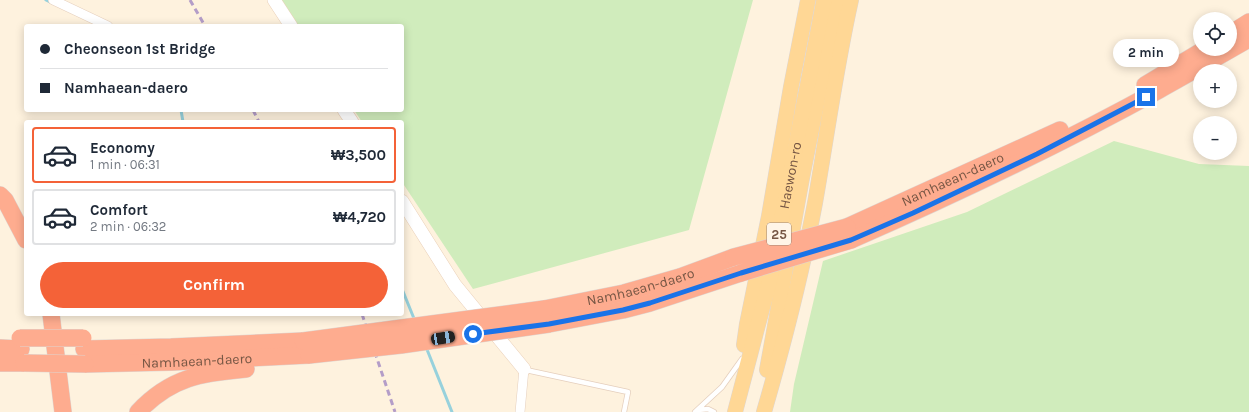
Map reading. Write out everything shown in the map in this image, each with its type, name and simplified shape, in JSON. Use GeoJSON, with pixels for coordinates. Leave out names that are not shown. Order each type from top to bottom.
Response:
{"type":"FeatureCollection","features":[{"type":"Feature","properties":{"kind":"highway"},"geometry":{"type":"LineString","coordinates":[[1237,30],[1249,22]]}},
{"type":"Feature","properties":{"kind":"highway","name":"Namhaean-daero"},"geometry":{"type":"LineString","coordinates":[[547,316],[623,310],[650,303],[741,273],[849,233],[913,213],[1037,154],[1159,90],[1249,39]]}},
{"type":"Feature","properties":{"kind":"highway","name":"Namhaean-daero"},"geometry":{"type":"LineString","coordinates":[[547,316],[680,277],[734,257],[849,233],[1105,109],[1193,56]]}},
{"type":"Feature","properties":{"kind":"highway"},"geometry":{"type":"LineString","coordinates":[[0,183],[18,206],[24,218]]}},
{"type":"Feature","properties":{"kind":"highway"},"geometry":{"type":"LineString","coordinates":[[0,195],[5,200],[24,236]]}},
{"type":"Feature","properties":{"kind":"highway"},"geometry":{"type":"LineString","coordinates":[[42,316],[52,412]]}},
{"type":"Feature","properties":{"kind":"highway"},"geometry":{"type":"LineString","coordinates":[[51,316],[63,412]]}},
{"type":"Feature","properties":{"kind":"highway"},"geometry":{"type":"LineString","coordinates":[[138,412],[164,389],[178,382],[195,376],[231,370],[272,366],[306,348],[401,345],[547,316]]}},
{"type":"Feature","properties":{"kind":"highway"},"geometry":{"type":"LineString","coordinates":[[0,337],[22,350],[84,350]]}},
{"type":"Feature","properties":{"kind":"highway"},"geometry":{"type":"LineString","coordinates":[[0,348],[22,350],[84,350]]}},
{"type":"Feature","properties":{"kind":"highway","name":"Namhaean-daero"},"geometry":{"type":"LineString","coordinates":[[84,350],[156,348],[306,348]]}},
{"type":"Feature","properties":{"kind":"highway","name":"Namhaean-daero"},"geometry":{"type":"LineString","coordinates":[[84,350],[172,362],[306,348]]}},
{"type":"Feature","properties":{"kind":"highway"},"geometry":{"type":"LineString","coordinates":[[0,363],[22,350]]}},
{"type":"Feature","properties":{"kind":"main road"},"geometry":{"type":"LineString","coordinates":[[736,407],[747,324],[770,216],[791,87],[808,0]]}},
{"type":"Feature","properties":{"kind":"main road"},"geometry":{"type":"LineString","coordinates":[[819,55],[824,0]]}},
{"type":"Feature","properties":{"kind":"main road","name":"25"},"geometry":{"type":"LineString","coordinates":[[819,55],[837,0]]}},
{"type":"Feature","properties":{"kind":"main road"},"geometry":{"type":"LineString","coordinates":[[764,412],[779,360],[815,204],[844,32],[851,0]]}},
{"type":"Feature","properties":{"kind":"main road","name":"Haewon-ro"},"geometry":{"type":"LineString","coordinates":[[736,407],[770,279],[819,55]]}},
{"type":"Feature","properties":{"kind":"main road","name":"Haewon-ro"},"geometry":{"type":"LineString","coordinates":[[759,412],[819,55]]}},
{"type":"Feature","properties":{"kind":"street"},"geometry":{"type":"LineString","coordinates":[[52,0],[104,24]]}},
{"type":"Feature","properties":{"kind":"street"},"geometry":{"type":"LineString","coordinates":[[274,0],[290,24]]}},
{"type":"Feature","properties":{"kind":"street"},"geometry":{"type":"LineString","coordinates":[[404,205],[455,285],[524,369],[520,412]]}},
{"type":"Feature","properties":{"kind":"lane"},"geometry":{"type":"LineString","coordinates":[[696,411],[722,386],[742,359]]}},
{"type":"Feature","properties":{"kind":"lane"},"geometry":{"type":"LineString","coordinates":[[524,369],[628,392],[624,412]]}},
{"type":"Feature","properties":{"kind":"lane"},"geometry":{"type":"LineString","coordinates":[[696,411],[708,409],[714,412]]}},
{"type":"Feature","properties":{"kind":"green space"},"geometry":{"type":"Polygon","coordinates":[[[281,0],[753,0],[689,230],[473,289],[404,185],[404,120],[361,120],[355,112],[404,112],[404,24],[297,24],[281,0]]]}},
{"type":"Feature","properties":{"kind":"green space"},"geometry":{"type":"Polygon","coordinates":[[[1114,141],[1199,164],[1249,166],[1249,412],[790,412],[794,384],[823,261],[967,212],[1114,141]]]}},
{"type":"Feature","properties":{"kind":"waterway"},"geometry":{"type":"LineString","coordinates":[[46,0],[52,3]]}},
{"type":"Feature","properties":{"kind":"waterway"},"geometry":{"type":"LineString","coordinates":[[181,112],[183,120]]}},
{"type":"Feature","properties":{"kind":"waterway"},"geometry":{"type":"LineString","coordinates":[[404,294],[415,321]]}},
{"type":"Feature","properties":{"kind":"waterway"},"geometry":{"type":"LineString","coordinates":[[426,347],[452,412]]}},
{"type":"Feature","properties":{"kind":"railway"},"geometry":{"type":"LineString","coordinates":[[190,0],[204,24]]}},
{"type":"Feature","properties":{"kind":"railway"},"geometry":{"type":"LineString","coordinates":[[254,112],[258,120]]}},
{"type":"Feature","properties":{"kind":"railway"},"geometry":{"type":"LineString","coordinates":[[363,316],[395,412]]}},
{"type":"Feature","properties":{"kind":"route"},"geometry":{"type":"LineString","coordinates":[[473,334],[549,324],[623,310],[650,303],[741,273],[851,240],[913,213],[1037,154],[1146,97]]}}]}
